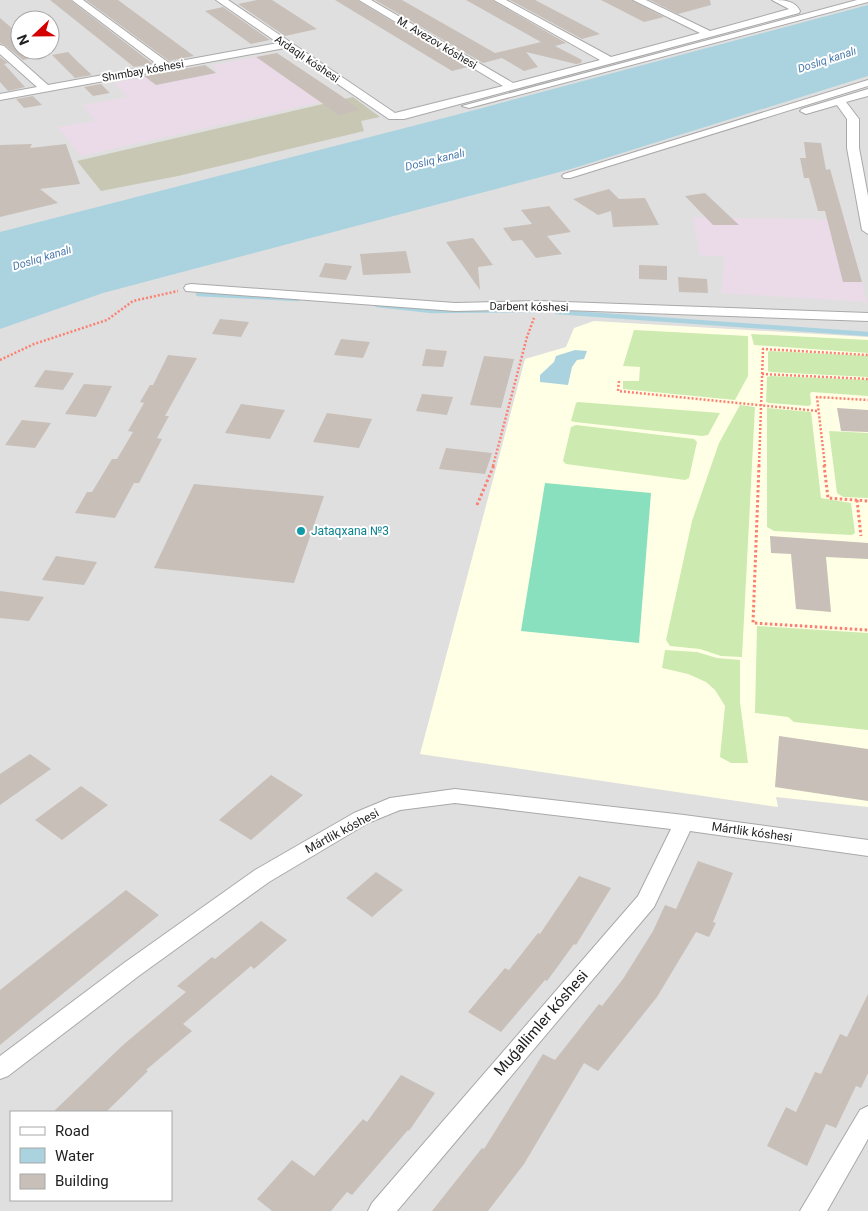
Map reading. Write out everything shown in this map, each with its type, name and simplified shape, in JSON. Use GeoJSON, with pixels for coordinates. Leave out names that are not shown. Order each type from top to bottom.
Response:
{"type":"FeatureCollection","features":[{"type":"Feature","properties":{"kind":"street"},"geometry":{"type":"LineString","coordinates":[[77,0],[168,67]]}},
{"type":"Feature","properties":{"kind":"street","name":"Ardaqlı kóshesi"},"geometry":{"type":"LineString","coordinates":[[221,0],[393,117],[404,116],[510,86]]}},
{"type":"Feature","properties":{"kind":"street","name":"M. Avezov kóshesi"},"geometry":{"type":"LineString","coordinates":[[364,0],[510,86]]}},
{"type":"Feature","properties":{"kind":"street"},"geometry":{"type":"LineString","coordinates":[[500,0],[608,60]]}},
{"type":"Feature","properties":{"kind":"street"},"geometry":{"type":"LineString","coordinates":[[638,0],[709,34]]}},
{"type":"Feature","properties":{"kind":"street"},"geometry":{"type":"LineString","coordinates":[[510,86],[795,11],[794,8],[777,0]]}},
{"type":"Feature","properties":{"kind":"street"},"geometry":{"type":"LineString","coordinates":[[466,106],[866,0]]}},
{"type":"Feature","properties":{"kind":"street","name":"Shımbay kóshesi"},"geometry":{"type":"LineString","coordinates":[[0,97],[286,45]]}},
{"type":"Feature","properties":{"kind":"street"},"geometry":{"type":"LineString","coordinates":[[0,48],[45,88]]}},
{"type":"Feature","properties":{"kind":"street"},"geometry":{"type":"LineString","coordinates":[[566,176],[868,82]]}},
{"type":"Feature","properties":{"kind":"street"},"geometry":{"type":"LineString","coordinates":[[806,111],[868,92]]}},
{"type":"Feature","properties":{"kind":"street"},"geometry":{"type":"LineString","coordinates":[[840,101],[853,119],[853,148],[868,230]]}},
{"type":"Feature","properties":{"kind":"street","name":"Darbent kóshesi"},"geometry":{"type":"LineString","coordinates":[[191,288],[446,306],[550,306],[868,317]]}},
{"type":"Feature","properties":{"kind":"street","name":"Mártlik kóshesi"},"geometry":{"type":"LineString","coordinates":[[0,1069],[132,969],[262,876],[361,818],[397,802],[455,796],[684,823],[868,848]]}},
{"type":"Feature","properties":{"kind":"street","name":"Muǵallimler kóshesi"},"geometry":{"type":"LineString","coordinates":[[381,1211],[646,901],[684,823]]}},
{"type":"Feature","properties":{"kind":"street"},"geometry":{"type":"LineString","coordinates":[[813,1211],[868,1117]]}},
{"type":"Feature","properties":{"kind":"path"},"geometry":{"type":"LineString","coordinates":[[0,360],[34,344],[107,320],[133,301],[191,288]]}},
{"type":"Feature","properties":{"kind":"path"},"geometry":{"type":"LineString","coordinates":[[477,505],[495,461],[532,320],[550,306]]}},
{"type":"Feature","properties":{"kind":"path"},"geometry":{"type":"LineString","coordinates":[[868,355],[763,349],[753,623],[868,630]]}},
{"type":"Feature","properties":{"kind":"path"},"geometry":{"type":"LineString","coordinates":[[762,374],[868,379]]}},
{"type":"Feature","properties":{"kind":"path"},"geometry":{"type":"LineString","coordinates":[[619,381],[618,391],[818,410]]}},
{"type":"Feature","properties":{"kind":"path"},"geometry":{"type":"LineString","coordinates":[[868,400],[817,397],[828,498],[868,501]]}},
{"type":"Feature","properties":{"kind":"path"},"geometry":{"type":"LineString","coordinates":[[857,500],[861,536]]}},
{"type":"Feature","properties":{"kind":"shaded area"},"geometry":{"type":"Polygon","coordinates":[[[0,0],[868,0],[868,1211],[0,1211],[0,0]]]}},
{"type":"Feature","properties":{"kind":"shaded area"},"geometry":{"type":"Polygon","coordinates":[[[277,53],[343,97],[81,156],[58,127],[95,121],[83,105],[128,97],[114,83],[191,68],[199,76],[219,72],[212,65],[277,53]]]}},
{"type":"Feature","properties":{"kind":"shaded area"},"geometry":{"type":"Polygon","coordinates":[[[353,97],[380,117],[361,121],[364,131],[178,176],[101,191],[77,161],[353,97]]]}},
{"type":"Feature","properties":{"kind":"shaded area"},"geometry":{"type":"Polygon","coordinates":[[[693,217],[846,220],[867,302],[721,293],[725,257],[700,255],[693,217]]]}},
{"type":"Feature","properties":{"kind":"shaded area"},"geometry":{"type":"Polygon","coordinates":[[[594,321],[868,337],[868,807],[776,797],[778,807],[420,754],[525,359],[566,347],[574,328],[594,321]]]}},
{"type":"Feature","properties":{"kind":"green space"},"geometry":{"type":"Polygon","coordinates":[[[634,330],[748,336],[748,376],[735,400],[623,389],[623,381],[639,381],[640,367],[623,366],[634,330]]]}},
{"type":"Feature","properties":{"kind":"green space"},"geometry":{"type":"Polygon","coordinates":[[[751,334],[868,340],[868,353],[754,345],[751,334]]]}},
{"type":"Feature","properties":{"kind":"green space"},"geometry":{"type":"Polygon","coordinates":[[[768,352],[868,356],[868,377],[770,372],[768,371],[768,352]]]}},
{"type":"Feature","properties":{"kind":"green space"},"geometry":{"type":"Polygon","coordinates":[[[767,377],[868,380],[868,396],[812,392],[810,393],[811,404],[809,406],[769,403],[766,402],[767,377]]]}},
{"type":"Feature","properties":{"kind":"green space"},"geometry":{"type":"Polygon","coordinates":[[[576,403],[720,413],[708,435],[702,436],[571,421],[576,403]]]}},
{"type":"Feature","properties":{"kind":"green space"},"geometry":{"type":"Polygon","coordinates":[[[740,405],[755,407],[742,657],[721,656],[700,649],[670,646],[666,640],[692,521],[719,443],[740,405]]]}},
{"type":"Feature","properties":{"kind":"green space"},"geometry":{"type":"Polygon","coordinates":[[[767,408],[811,412],[821,498],[851,503],[855,533],[852,535],[774,531],[767,527],[767,408]]]}},
{"type":"Feature","properties":{"kind":"green space"},"geometry":{"type":"Polygon","coordinates":[[[576,425],[694,439],[697,442],[689,478],[685,480],[566,464],[563,461],[571,427],[576,425]]]}},
{"type":"Feature","properties":{"kind":"green space"},"geometry":{"type":"Polygon","coordinates":[[[829,431],[868,433],[868,498],[843,497],[837,493],[829,431]]]}},
{"type":"Feature","properties":{"kind":"green space"},"geometry":{"type":"Polygon","coordinates":[[[545,483],[651,493],[639,643],[521,631],[545,483]]]}},
{"type":"Feature","properties":{"kind":"green space"},"geometry":{"type":"Polygon","coordinates":[[[757,626],[868,633],[868,730],[794,722],[788,717],[755,713],[757,626]]]}},
{"type":"Feature","properties":{"kind":"green space"},"geometry":{"type":"Polygon","coordinates":[[[665,650],[697,652],[717,658],[740,660],[740,702],[748,763],[731,763],[720,757],[725,706],[715,690],[706,682],[688,674],[662,668],[665,650]]]}},
{"type":"Feature","properties":{"kind":"water","name":"Doslıq kanalı"},"geometry":{"type":"Polygon","coordinates":[[[868,5],[868,76],[571,169],[103,293],[0,329],[0,232],[471,111],[868,5]]]}},
{"type":"Feature","properties":{"kind":"water"},"geometry":{"type":"Polygon","coordinates":[[[575,350],[587,351],[584,359],[577,360],[572,367],[568,385],[540,382],[540,375],[554,362],[556,356],[575,350]]]}},
{"type":"Feature","properties":{"kind":"building"},"geometry":{"type":"Polygon","coordinates":[[[50,0],[70,0],[153,64],[134,67],[50,0]]]}},
{"type":"Feature","properties":{"kind":"building"},"geometry":{"type":"Polygon","coordinates":[[[86,0],[118,0],[194,56],[169,61],[86,0]]]}},
{"type":"Feature","properties":{"kind":"building"},"geometry":{"type":"Polygon","coordinates":[[[257,0],[272,0],[317,29],[285,36],[238,4],[257,0]]]}},
{"type":"Feature","properties":{"kind":"building"},"geometry":{"type":"Polygon","coordinates":[[[335,0],[357,0],[468,67],[452,71],[335,0]]]}},
{"type":"Feature","properties":{"kind":"building"},"geometry":{"type":"Polygon","coordinates":[[[375,0],[402,0],[495,53],[541,42],[466,0],[492,0],[566,43],[555,46],[582,60],[581,63],[576,64],[526,52],[538,67],[524,71],[502,58],[483,63],[375,0]]]}},
{"type":"Feature","properties":{"kind":"building"},"geometry":{"type":"Polygon","coordinates":[[[510,0],[535,0],[600,34],[582,39],[510,0]]]}},
{"type":"Feature","properties":{"kind":"building"},"geometry":{"type":"Polygon","coordinates":[[[601,0],[631,0],[664,17],[644,22],[601,0]]]}},
{"type":"Feature","properties":{"kind":"building"},"geometry":{"type":"Polygon","coordinates":[[[650,0],[710,0],[711,5],[678,14],[650,0]]]}},
{"type":"Feature","properties":{"kind":"building"},"geometry":{"type":"Polygon","coordinates":[[[223,7],[270,40],[251,44],[205,11],[223,7]]]}},
{"type":"Feature","properties":{"kind":"building"},"geometry":{"type":"Polygon","coordinates":[[[0,18],[10,26],[10,49],[0,43],[0,18]]]}},
{"type":"Feature","properties":{"kind":"building"},"geometry":{"type":"Polygon","coordinates":[[[68,52],[92,75],[75,78],[57,60],[60,60],[60,54],[68,52]]]}},
{"type":"Feature","properties":{"kind":"building"},"geometry":{"type":"Polygon","coordinates":[[[277,53],[343,97],[359,110],[339,115],[256,57],[277,53]]]}},
{"type":"Feature","properties":{"kind":"building"},"geometry":{"type":"Polygon","coordinates":[[[0,57],[8,63],[4,64],[25,87],[8,91],[0,82],[0,57]]]}},
{"type":"Feature","properties":{"kind":"building"},"geometry":{"type":"Polygon","coordinates":[[[205,65],[216,73],[156,85],[144,76],[205,65]]]}},
{"type":"Feature","properties":{"kind":"building"},"geometry":{"type":"Polygon","coordinates":[[[101,84],[110,93],[93,96],[84,87],[101,84]]]}},
{"type":"Feature","properties":{"kind":"building"},"geometry":{"type":"Polygon","coordinates":[[[33,96],[42,105],[24,108],[16,99],[33,96]]]}},
{"type":"Feature","properties":{"kind":"building"},"geometry":{"type":"Polygon","coordinates":[[[804,142],[821,143],[826,170],[830,169],[862,282],[843,282],[825,211],[818,211],[809,178],[804,178],[800,158],[806,158],[804,142]]]}},
{"type":"Feature","properties":{"kind":"building"},"geometry":{"type":"Polygon","coordinates":[[[32,144],[30,148],[66,144],[80,184],[40,189],[58,203],[0,217],[0,145],[32,144]]]}},
{"type":"Feature","properties":{"kind":"building"},"geometry":{"type":"Polygon","coordinates":[[[609,189],[619,199],[645,198],[659,225],[613,227],[611,211],[598,215],[573,199],[609,189]]]}},
{"type":"Feature","properties":{"kind":"building"},"geometry":{"type":"Polygon","coordinates":[[[705,193],[739,225],[713,225],[685,196],[705,193]]]}},
{"type":"Feature","properties":{"kind":"building"},"geometry":{"type":"Polygon","coordinates":[[[549,206],[571,232],[547,236],[562,254],[536,258],[522,240],[512,241],[503,228],[532,224],[521,210],[549,206]]]}},
{"type":"Feature","properties":{"kind":"building"},"geometry":{"type":"Polygon","coordinates":[[[473,238],[493,265],[478,267],[480,290],[446,242],[473,238]]]}},
{"type":"Feature","properties":{"kind":"building"},"geometry":{"type":"Polygon","coordinates":[[[406,251],[411,273],[363,275],[360,254],[406,251]]]}},
{"type":"Feature","properties":{"kind":"building"},"geometry":{"type":"Polygon","coordinates":[[[325,263],[352,266],[346,280],[319,277],[325,263]]]}},
{"type":"Feature","properties":{"kind":"building"},"geometry":{"type":"Polygon","coordinates":[[[639,265],[667,266],[667,280],[639,279],[639,265]]]}},
{"type":"Feature","properties":{"kind":"building"},"geometry":{"type":"Polygon","coordinates":[[[678,277],[707,279],[708,293],[679,292],[678,277]]]}},
{"type":"Feature","properties":{"kind":"building"},"geometry":{"type":"Polygon","coordinates":[[[220,319],[249,322],[241,337],[212,334],[220,319]]]}},
{"type":"Feature","properties":{"kind":"building"},"geometry":{"type":"Polygon","coordinates":[[[341,339],[370,342],[363,358],[334,355],[341,339]]]}},
{"type":"Feature","properties":{"kind":"building"},"geometry":{"type":"Polygon","coordinates":[[[426,349],[447,351],[443,367],[422,366],[426,349]]]}},
{"type":"Feature","properties":{"kind":"building"},"geometry":{"type":"Polygon","coordinates":[[[168,355],[197,358],[165,416],[169,416],[157,438],[162,439],[139,483],[134,483],[115,518],[75,513],[87,492],[92,492],[112,459],[117,459],[133,432],[128,431],[144,403],[140,402],[150,385],[153,385],[168,355]]]}},
{"type":"Feature","properties":{"kind":"building"},"geometry":{"type":"Polygon","coordinates":[[[484,356],[514,359],[501,408],[470,405],[484,356]]]}},
{"type":"Feature","properties":{"kind":"building"},"geometry":{"type":"Polygon","coordinates":[[[45,370],[74,373],[63,390],[34,387],[45,370]]]}},
{"type":"Feature","properties":{"kind":"building"},"geometry":{"type":"Polygon","coordinates":[[[84,384],[112,386],[96,417],[65,414],[84,384]]]}},
{"type":"Feature","properties":{"kind":"building"},"geometry":{"type":"Polygon","coordinates":[[[422,394],[453,397],[447,415],[416,411],[422,394]]]}},
{"type":"Feature","properties":{"kind":"building"},"geometry":{"type":"Polygon","coordinates":[[[241,404],[285,410],[270,439],[225,433],[241,404]]]}},
{"type":"Feature","properties":{"kind":"building"},"geometry":{"type":"Polygon","coordinates":[[[837,408],[868,410],[868,432],[841,431],[837,408]]]}},
{"type":"Feature","properties":{"kind":"building"},"geometry":{"type":"Polygon","coordinates":[[[327,413],[372,419],[359,448],[313,442],[327,413]]]}},
{"type":"Feature","properties":{"kind":"building"},"geometry":{"type":"Polygon","coordinates":[[[22,420],[51,423],[35,448],[5,445],[22,420]]]}},
{"type":"Feature","properties":{"kind":"building"},"geometry":{"type":"Polygon","coordinates":[[[446,448],[492,453],[485,474],[439,469],[446,448]]]}},
{"type":"Feature","properties":{"kind":"building","name":"Jataqxana №3"},"geometry":{"type":"Polygon","coordinates":[[[194,484],[324,496],[294,583],[154,568],[194,484]]]}},
{"type":"Feature","properties":{"kind":"building"},"geometry":{"type":"Polygon","coordinates":[[[770,536],[868,543],[868,559],[826,557],[831,612],[796,609],[791,554],[771,553],[770,536]]]}},
{"type":"Feature","properties":{"kind":"building"},"geometry":{"type":"Polygon","coordinates":[[[56,556],[97,562],[84,585],[42,580],[56,556]]]}},
{"type":"Feature","properties":{"kind":"building"},"geometry":{"type":"Polygon","coordinates":[[[0,591],[44,597],[29,621],[0,618],[0,591]]]}},
{"type":"Feature","properties":{"kind":"building"},"geometry":{"type":"Polygon","coordinates":[[[779,736],[868,749],[868,801],[775,787],[779,736]]]}},
{"type":"Feature","properties":{"kind":"building"},"geometry":{"type":"Polygon","coordinates":[[[30,754],[51,769],[0,805],[0,774],[30,754]]]}},
{"type":"Feature","properties":{"kind":"building"},"geometry":{"type":"Polygon","coordinates":[[[271,775],[303,795],[251,840],[219,820],[271,775]]]}},
{"type":"Feature","properties":{"kind":"building"},"geometry":{"type":"Polygon","coordinates":[[[81,786],[108,805],[62,840],[35,820],[81,786]]]}},
{"type":"Feature","properties":{"kind":"building"},"geometry":{"type":"Polygon","coordinates":[[[698,861],[733,873],[713,922],[716,923],[709,937],[696,932],[657,997],[598,1071],[584,1063],[524,1164],[488,1211],[432,1211],[482,1148],[484,1149],[543,1054],[555,1060],[599,1004],[602,1006],[623,979],[653,931],[665,905],[676,909],[698,861]]]}},
{"type":"Feature","properties":{"kind":"building"},"geometry":{"type":"Polygon","coordinates":[[[376,872],[403,890],[372,917],[346,898],[376,872]]]}},
{"type":"Feature","properties":{"kind":"building"},"geometry":{"type":"Polygon","coordinates":[[[579,876],[611,888],[576,945],[574,944],[547,981],[545,980],[501,1032],[468,1012],[505,968],[509,970],[538,933],[540,934],[579,876]]]}},
{"type":"Feature","properties":{"kind":"building"},"geometry":{"type":"Polygon","coordinates":[[[126,890],[159,915],[0,1045],[0,990],[126,890]]]}},
{"type":"Feature","properties":{"kind":"building"},"geometry":{"type":"Polygon","coordinates":[[[261,921],[287,940],[254,969],[251,966],[183,1024],[192,1031],[146,1070],[148,1071],[107,1111],[54,1111],[123,1045],[186,992],[177,986],[212,957],[215,959],[261,921]]]}},
{"type":"Feature","properties":{"kind":"building"},"geometry":{"type":"Polygon","coordinates":[[[868,994],[868,1073],[861,1088],[856,1086],[836,1128],[826,1124],[807,1166],[767,1146],[786,1107],[796,1112],[815,1072],[821,1074],[840,1034],[847,1037],[868,994]]]}},
{"type":"Feature","properties":{"kind":"building"},"geometry":{"type":"Polygon","coordinates":[[[401,1075],[435,1093],[409,1131],[352,1195],[347,1192],[331,1211],[272,1211],[257,1199],[292,1160],[314,1176],[363,1119],[367,1122],[401,1075]]]}},
{"type":"Feature","properties":{"kind":"waterway"},"geometry":{"type":"LineString","coordinates":[[198,294],[298,299]]}},
{"type":"Feature","properties":{"kind":"waterway"},"geometry":{"type":"LineString","coordinates":[[377,305],[432,311],[537,310]]}},
{"type":"Feature","properties":{"kind":"waterway"},"geometry":{"type":"LineString","coordinates":[[557,312],[868,334]]}},
{"type":"Feature","properties":{"kind":"place","name":"Jataqxana №3"},"geometry":{"type":"Point","coordinates":[301,531]}}]}
